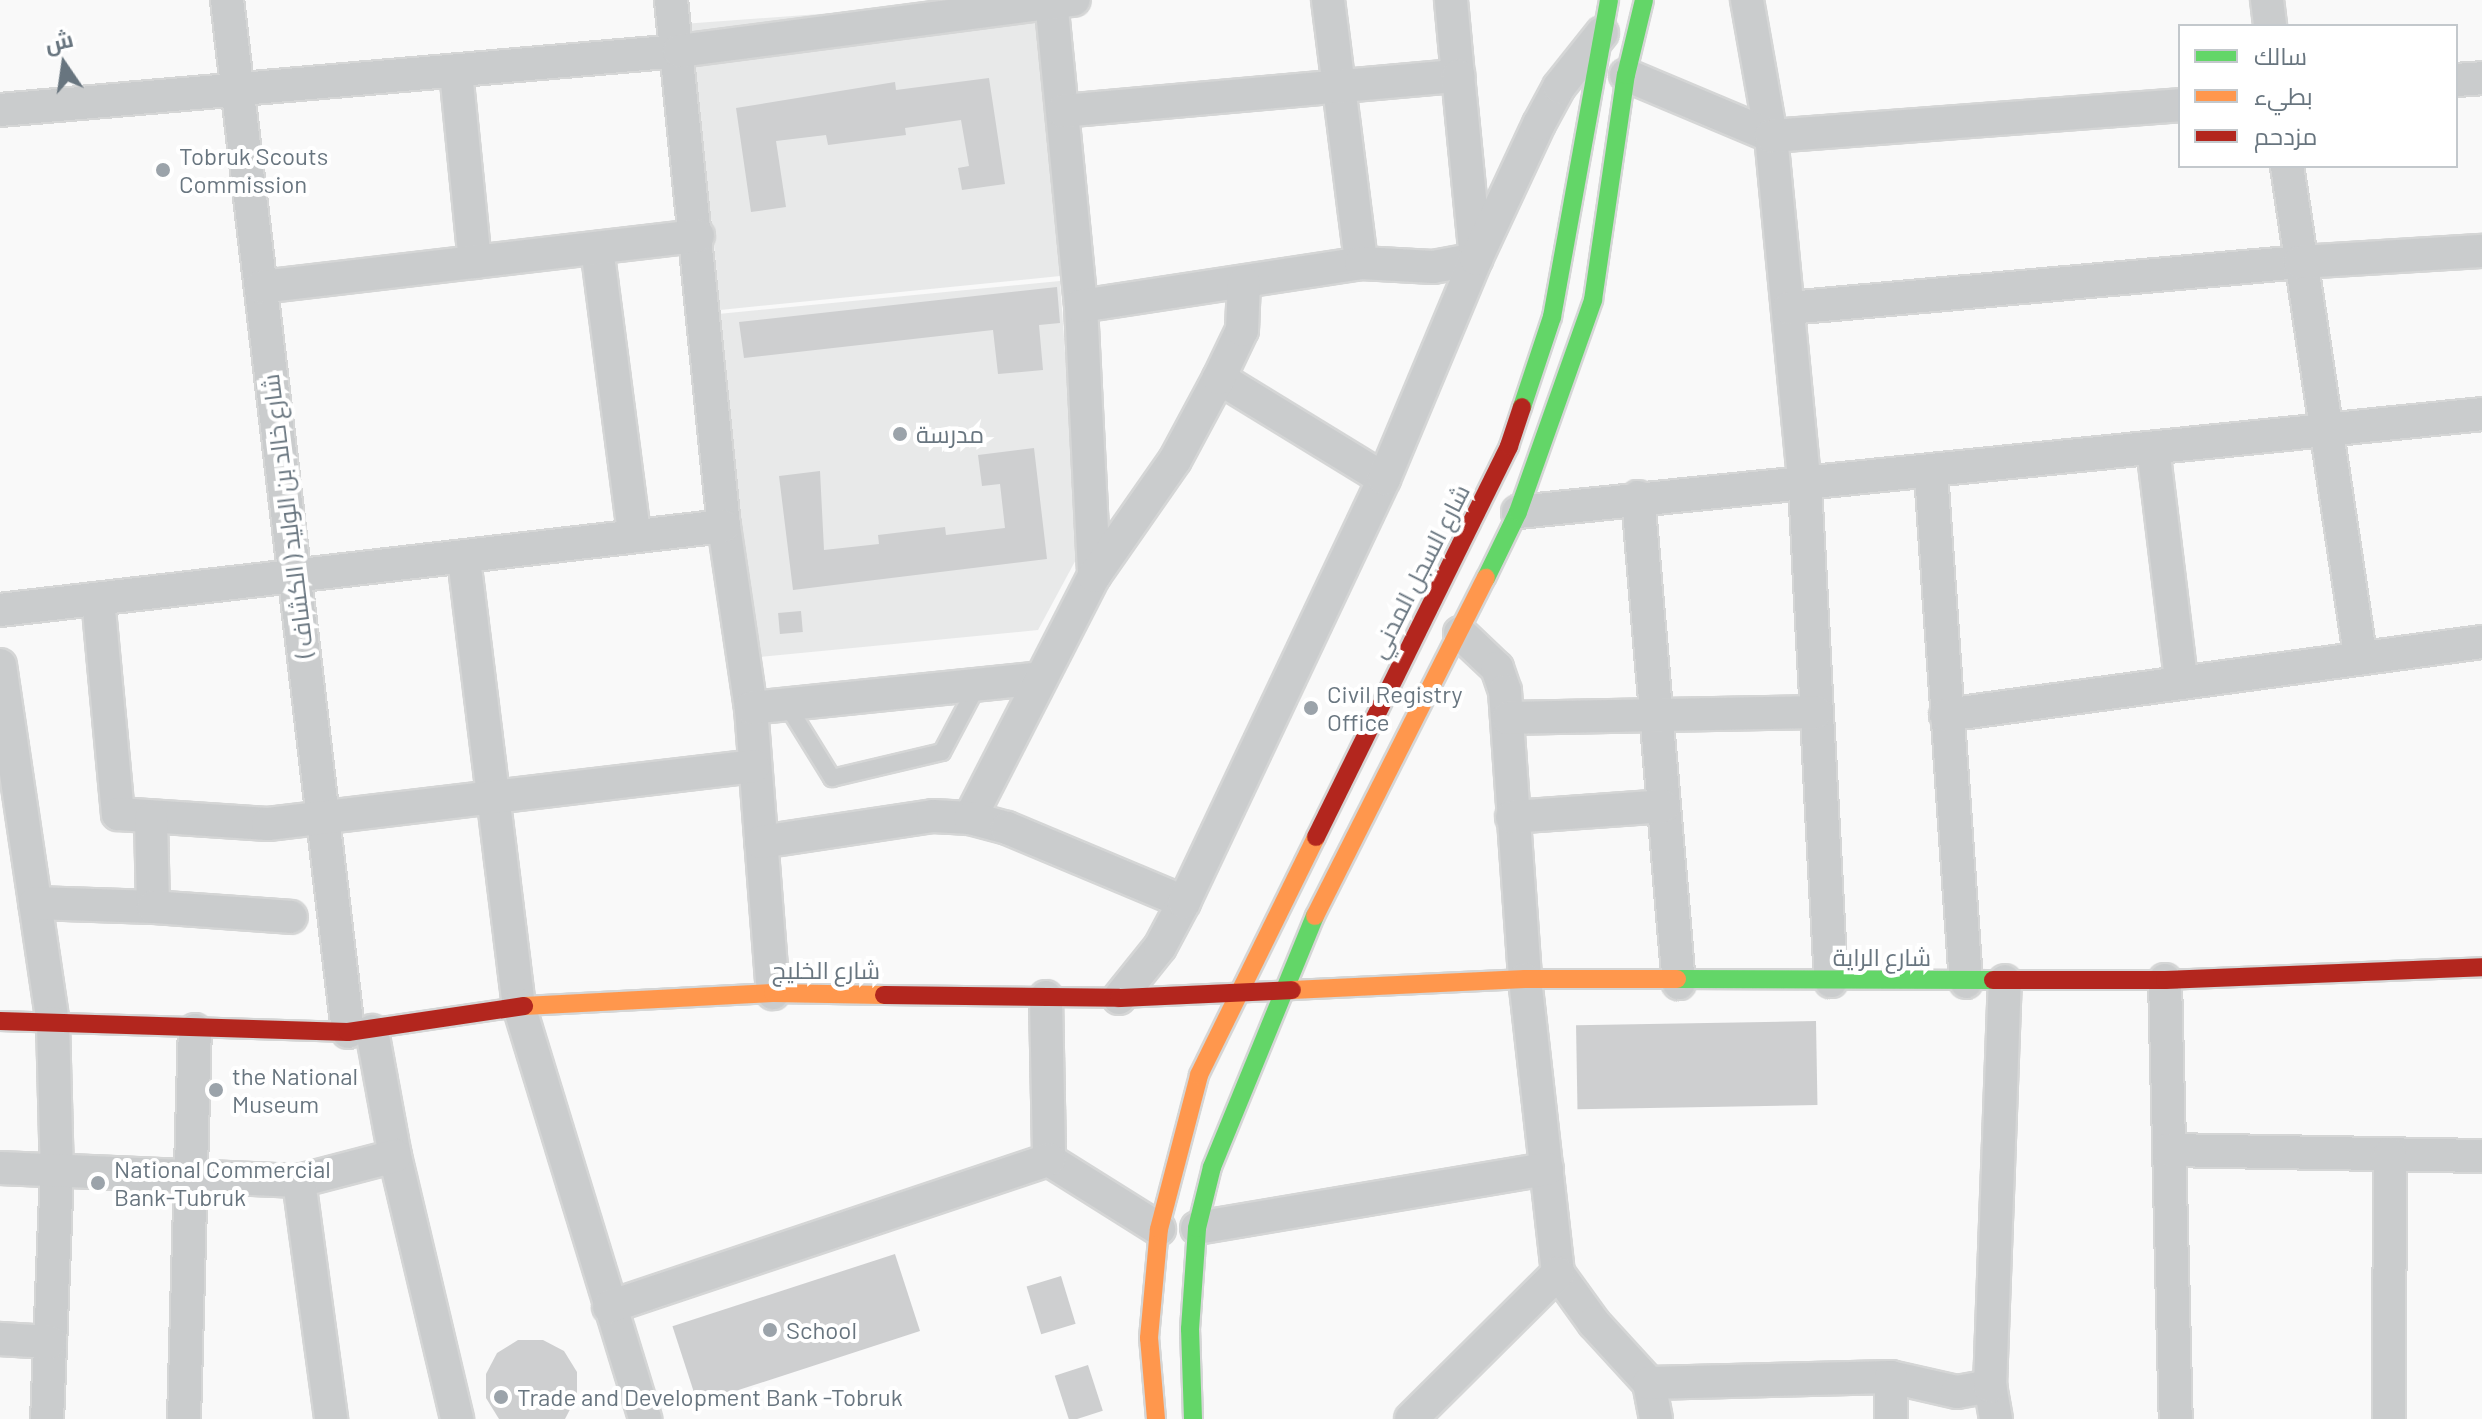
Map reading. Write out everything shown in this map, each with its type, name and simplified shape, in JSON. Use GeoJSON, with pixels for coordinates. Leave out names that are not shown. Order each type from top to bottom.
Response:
{"type":"FeatureCollection","features":[{"type":"Feature","properties":{"kind":"street","name":"شارع خالد بن الوليد ( الكشاف )"},"geometry":{"type":"LineString","coordinates":[[227,0],[323,819],[360,1032],[395,1156],[457,1419]]}},
{"type":"Feature","properties":{"kind":"street"},"geometry":{"type":"LineString","coordinates":[[671,0],[698,236],[724,526],[751,708],[773,993]]}},
{"type":"Feature","properties":{"kind":"street"},"geometry":{"type":"LineString","coordinates":[[1328,0],[1361,263]]}},
{"type":"Feature","properties":{"kind":"street"},"geometry":{"type":"LineString","coordinates":[[1451,0],[1476,259]]}},
{"type":"Feature","properties":{"kind":"street"},"geometry":{"type":"LineString","coordinates":[[1193,1419],[1190,1329],[1197,1228],[1229,1113],[1327,889],[1460,633],[1518,512],[1593,300],[1626,75],[1644,0]]}},
{"type":"Feature","properties":{"kind":"street"},"geometry":{"type":"LineString","coordinates":[[1747,0],[1771,136],[1805,486],[1831,981]]}},
{"type":"Feature","properties":{"kind":"street"},"geometry":{"type":"LineString","coordinates":[[2267,0],[2270,24]]}},
{"type":"Feature","properties":{"kind":"street"},"geometry":{"type":"LineString","coordinates":[[0,110],[238,92],[679,51],[1059,1],[1063,111],[1081,306],[1094,576]]}},
{"type":"Feature","properties":{"kind":"street"},"geometry":{"type":"LineString","coordinates":[[1119,998],[1160,947],[1184,902],[1384,479],[1476,259],[1559,87],[1608,14]]}},
{"type":"Feature","properties":{"kind":"street","name":"شارع السجل المدني"},"geometry":{"type":"LineString","coordinates":[[1156,1419],[1149,1338],[1159,1229],[1199,1075],[1509,446],[1552,317],[1608,14]]}},
{"type":"Feature","properties":{"kind":"street"},"geometry":{"type":"LineString","coordinates":[[456,72],[475,262]]}},
{"type":"Feature","properties":{"kind":"street"},"geometry":{"type":"LineString","coordinates":[[1626,75],[1771,136],[2178,105]]}},
{"type":"Feature","properties":{"kind":"street"},"geometry":{"type":"LineString","coordinates":[[1063,111],[1458,76]]}},
{"type":"Feature","properties":{"kind":"street"},"geometry":{"type":"LineString","coordinates":[[2458,80],[2482,78]]}},
{"type":"Feature","properties":{"kind":"street"},"geometry":{"type":"LineString","coordinates":[[2287,168],[2360,656]]}},
{"type":"Feature","properties":{"kind":"street"},"geometry":{"type":"LineString","coordinates":[[261,287],[698,236]]}},
{"type":"Feature","properties":{"kind":"street"},"geometry":{"type":"LineString","coordinates":[[597,248],[634,533]]}},
{"type":"Feature","properties":{"kind":"street"},"geometry":{"type":"LineString","coordinates":[[1789,308],[2300,262],[2482,251]]}},
{"type":"Feature","properties":{"kind":"street"},"geometry":{"type":"LineString","coordinates":[[1081,306],[1361,263],[1433,267],[1476,259]]}},
{"type":"Feature","properties":{"kind":"street"},"geometry":{"type":"LineString","coordinates":[[970,818],[1039,678],[1094,576],[1175,460],[1219,378],[1242,330],[1244,283]]}},
{"type":"Feature","properties":{"kind":"street"},"geometry":{"type":"LineString","coordinates":[[1219,378],[1384,479]]}},
{"type":"Feature","properties":{"kind":"street"},"geometry":{"type":"LineString","coordinates":[[1518,512],[1638,497],[1805,486],[2482,414]]}},
{"type":"Feature","properties":{"kind":"street"},"geometry":{"type":"LineString","coordinates":[[2153,448],[2181,681]]}},
{"type":"Feature","properties":{"kind":"street"},"geometry":{"type":"LineString","coordinates":[[1931,473],[1966,982]]}},
{"type":"Feature","properties":{"kind":"street"},"geometry":{"type":"LineString","coordinates":[[1638,497],[1679,983]]}},
{"type":"Feature","properties":{"kind":"street"},"geometry":{"type":"LineString","coordinates":[[0,610],[464,559],[634,533],[724,526]]}},
{"type":"Feature","properties":{"kind":"street"},"geometry":{"type":"LineString","coordinates":[[464,559],[519,1006],[537,1050],[609,1307],[645,1419]]}},
{"type":"Feature","properties":{"kind":"street"},"geometry":{"type":"LineString","coordinates":[[98,599],[118,814],[151,819],[268,824],[492,794],[754,766]]}},
{"type":"Feature","properties":{"kind":"street"},"geometry":{"type":"LineString","coordinates":[[1460,633],[1503,678],[1525,979],[1558,1273],[1594,1323],[1649,1383],[1656,1419]]}},
{"type":"Feature","properties":{"kind":"street"},"geometry":{"type":"LineString","coordinates":[[1946,715],[2360,656],[2482,642]]}},
{"type":"Feature","properties":{"kind":"street"},"geometry":{"type":"LineString","coordinates":[[0,665],[53,1023],[57,1172],[47,1419]]}},
{"type":"Feature","properties":{"kind":"street"},"geometry":{"type":"LineString","coordinates":[[751,708],[1039,678]]}},
{"type":"Feature","properties":{"kind":"street"},"geometry":{"type":"LineString","coordinates":[[1508,718],[1816,712]]}},
{"type":"Feature","properties":{"kind":"street"},"geometry":{"type":"LineString","coordinates":[[1512,817],[1664,806]]}},
{"type":"Feature","properties":{"kind":"street"},"geometry":{"type":"LineString","coordinates":[[761,842],[933,816],[970,818],[1007,828],[1184,902]]}},
{"type":"Feature","properties":{"kind":"street"},"geometry":{"type":"LineString","coordinates":[[151,819],[153,907]]}},
{"type":"Feature","properties":{"kind":"street"},"geometry":{"type":"LineString","coordinates":[[35,903],[153,907],[291,917]]}},
{"type":"Feature","properties":{"kind":"street","name":"شارع الراية"},"geometry":{"type":"LineString","coordinates":[[1281,991],[1525,979],[1679,983],[2165,980],[2482,967]]}},
{"type":"Feature","properties":{"kind":"street"},"geometry":{"type":"LineString","coordinates":[[2165,980],[2176,1419]]}},
{"type":"Feature","properties":{"kind":"street"},"geometry":{"type":"LineString","coordinates":[[1996,1419],[1990,1386],[2005,981]]}},
{"type":"Feature","properties":{"kind":"street","name":"شارع الخليج"},"geometry":{"type":"LineString","coordinates":[[0,1021],[195,1030],[360,1032],[519,1006],[773,993],[1119,998],[1281,991]]}},
{"type":"Feature","properties":{"kind":"street"},"geometry":{"type":"LineString","coordinates":[[1046,997],[1049,1160]]}},
{"type":"Feature","properties":{"kind":"street"},"geometry":{"type":"LineString","coordinates":[[184,1419],[195,1030]]}},
{"type":"Feature","properties":{"kind":"street"},"geometry":{"type":"LineString","coordinates":[[2169,1150],[2482,1156]]}},
{"type":"Feature","properties":{"kind":"street"},"geometry":{"type":"LineString","coordinates":[[2389,1419],[2390,1154]]}},
{"type":"Feature","properties":{"kind":"street"},"geometry":{"type":"LineString","coordinates":[[0,1168],[299,1181],[395,1156]]}},
{"type":"Feature","properties":{"kind":"street"},"geometry":{"type":"LineString","coordinates":[[609,1307],[1049,1160]]}},
{"type":"Feature","properties":{"kind":"street"},"geometry":{"type":"LineString","coordinates":[[1049,1160],[1159,1229]]}},
{"type":"Feature","properties":{"kind":"street"},"geometry":{"type":"LineString","coordinates":[[1197,1228],[1547,1169]]}},
{"type":"Feature","properties":{"kind":"street"},"geometry":{"type":"LineString","coordinates":[[299,1181],[331,1419]]}},
{"type":"Feature","properties":{"kind":"street"},"geometry":{"type":"LineString","coordinates":[[1411,1419],[1558,1273]]}},
{"type":"Feature","properties":{"kind":"street"},"geometry":{"type":"LineString","coordinates":[[0,1339],[50,1342]]}},
{"type":"Feature","properties":{"kind":"street"},"geometry":{"type":"LineString","coordinates":[[1649,1383],[1891,1377],[1957,1392],[1990,1386]]}},
{"type":"Feature","properties":{"kind":"street"},"geometry":{"type":"LineString","coordinates":[[1891,1377],[1891,1419]]}},
{"type":"Feature","properties":{"kind":"lane"},"geometry":{"type":"LineString","coordinates":[[787,705],[832,778],[942,752],[977,686]]}},
{"type":"Feature","properties":{"kind":"shaded area"},"geometry":{"type":"Polygon","coordinates":[[[1008,0],[1071,0],[1045,114],[1070,275],[720,310],[712,224],[669,25],[1008,0]]]}},
{"type":"Feature","properties":{"kind":"shaded area","name":"مدرسة"},"geometry":{"type":"Polygon","coordinates":[[[1060,281],[1079,554],[1038,630],[750,658],[718,314],[1060,281]]]}},
{"type":"Feature","properties":{"kind":"building"},"geometry":{"type":"Polygon","coordinates":[[[989,78],[1005,184],[962,190],[958,168],[969,166],[961,120],[905,128],[906,135],[828,145],[826,135],[776,141],[786,207],[751,212],[736,108],[895,82],[896,90],[989,78]]]}},
{"type":"Feature","properties":{"kind":"building"},"geometry":{"type":"Polygon","coordinates":[[[1057,287],[1060,323],[1039,325],[1043,370],[998,374],[993,330],[744,358],[739,322],[1057,287]]]}},
{"type":"Feature","properties":{"kind":"building"},"geometry":{"type":"Polygon","coordinates":[[[1034,448],[1047,559],[793,590],[779,476],[820,471],[824,550],[879,544],[878,535],[945,527],[946,535],[1005,528],[1000,484],[982,486],[978,455],[1034,448]]]}},
{"type":"Feature","properties":{"kind":"building"},"geometry":{"type":"Polygon","coordinates":[[[801,611],[803,632],[780,634],[778,613],[801,611]]]}},
{"type":"Feature","properties":{"kind":"building"},"geometry":{"type":"Polygon","coordinates":[[[1816,1021],[1817,1105],[1578,1109],[1576,1025],[1816,1021]]]}},
{"type":"Feature","properties":{"kind":"building"},"geometry":{"type":"Polygon","coordinates":[[[895,1254],[920,1331],[697,1403],[672,1326],[895,1254]]]}},
{"type":"Feature","properties":{"kind":"building"},"geometry":{"type":"Polygon","coordinates":[[[1061,1276],[1076,1324],[1041,1334],[1027,1287],[1061,1276]]]}},
{"type":"Feature","properties":{"kind":"building"},"geometry":{"type":"Polygon","coordinates":[[[518,1340],[543,1340],[564,1351],[577,1372],[577,1396],[565,1419],[499,1419],[486,1398],[486,1374],[497,1353],[518,1340]]]}},
{"type":"Feature","properties":{"kind":"building"},"geometry":{"type":"Polygon","coordinates":[[[1088,1365],[1103,1411],[1069,1419],[1055,1376],[1088,1365]]]}},
{"type":"Feature","properties":{"kind":"traffic: fast"},"geometry":{"type":"LineString","coordinates":[[1522,407],[1552,317],[1609,0]]}},
{"type":"Feature","properties":{"kind":"traffic: fast"},"geometry":{"type":"LineString","coordinates":[[1486,578],[1518,512],[1593,300],[1626,75],[1644,0]]}},
{"type":"Feature","properties":{"kind":"traffic: fast"},"geometry":{"type":"LineString","coordinates":[[1193,1419],[1190,1329],[1197,1228],[1212,1167],[1315,916]]}},
{"type":"Feature","properties":{"kind":"traffic: fast"},"geometry":{"type":"LineString","coordinates":[[1677,979],[1993,980]]}},
{"type":"Feature","properties":{"kind":"traffic: slow"},"geometry":{"type":"LineString","coordinates":[[1315,916],[1486,578]]}},
{"type":"Feature","properties":{"kind":"traffic: slow"},"geometry":{"type":"LineString","coordinates":[[1156,1419],[1149,1338],[1159,1229],[1199,1075],[1316,837]]}},
{"type":"Feature","properties":{"kind":"traffic: slow"},"geometry":{"type":"LineString","coordinates":[[1292,990],[1525,979],[1677,979]]}},
{"type":"Feature","properties":{"kind":"traffic: slow"},"geometry":{"type":"LineString","coordinates":[[524,1006],[773,993],[884,995]]}},
{"type":"Feature","properties":{"kind":"traffic: jam"},"geometry":{"type":"LineString","coordinates":[[1316,837],[1509,446],[1522,407]]}},
{"type":"Feature","properties":{"kind":"traffic: jam"},"geometry":{"type":"LineString","coordinates":[[1993,980],[2165,980],[2482,967]]}},
{"type":"Feature","properties":{"kind":"traffic: jam"},"geometry":{"type":"LineString","coordinates":[[884,995],[1119,998],[1292,990]]}},
{"type":"Feature","properties":{"kind":"traffic: jam"},"geometry":{"type":"LineString","coordinates":[[0,1021],[348,1032],[524,1006]]}},
{"type":"Feature","properties":{"kind":"place","name":"Tobruk Scouts Commission"},"geometry":{"type":"Point","coordinates":[163,170]}},
{"type":"Feature","properties":{"kind":"place","name":"مدرسة"},"geometry":{"type":"Point","coordinates":[900,434]}},
{"type":"Feature","properties":{"kind":"place","name":"Civil Registry Office"},"geometry":{"type":"Point","coordinates":[1311,708]}},
{"type":"Feature","properties":{"kind":"place","name":"the National Museum"},"geometry":{"type":"Point","coordinates":[216,1090]}},
{"type":"Feature","properties":{"kind":"place","name":"National Commercial Bank-Tubruk"},"geometry":{"type":"Point","coordinates":[98,1183]}},
{"type":"Feature","properties":{"kind":"place","name":"School"},"geometry":{"type":"Point","coordinates":[770,1330]}},
{"type":"Feature","properties":{"kind":"place","name":"Trade and Development Bank -Tobruk"},"geometry":{"type":"Point","coordinates":[501,1397]}}]}
